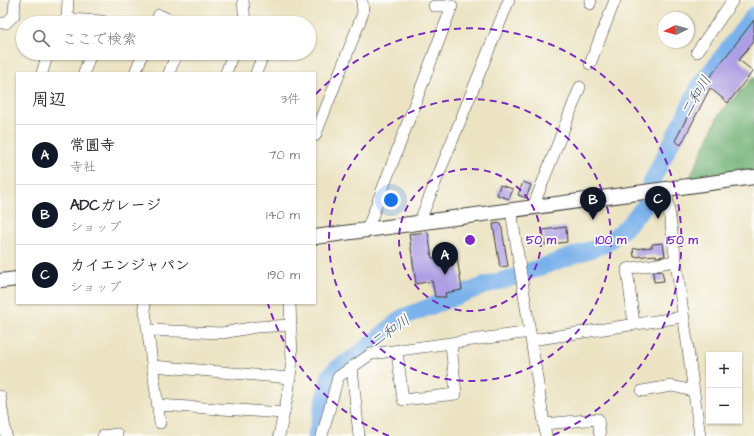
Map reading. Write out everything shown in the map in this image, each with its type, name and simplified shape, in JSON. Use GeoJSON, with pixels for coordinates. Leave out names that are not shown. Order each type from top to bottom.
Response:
{"type":"FeatureCollection","features":[{"type":"Feature","properties":{"kind":"street"},"geometry":{"type":"LineString","coordinates":[[0,24],[6,23],[14,15],[15,0]]}},
{"type":"Feature","properties":{"kind":"street"},"geometry":{"type":"LineString","coordinates":[[64,16],[68,0]]}},
{"type":"Feature","properties":{"kind":"street"},"geometry":{"type":"LineString","coordinates":[[316,133],[363,13],[362,0]]}},
{"type":"Feature","properties":{"kind":"street"},"geometry":{"type":"LineString","coordinates":[[419,223],[509,0]]}},
{"type":"Feature","properties":{"kind":"street"},"geometry":{"type":"LineString","coordinates":[[590,64],[615,0]]}},
{"type":"Feature","properties":{"kind":"street"},"geometry":{"type":"LineString","coordinates":[[697,52],[733,0]]}},
{"type":"Feature","properties":{"kind":"street"},"geometry":{"type":"LineString","coordinates":[[242,1],[244,16]]}},
{"type":"Feature","properties":{"kind":"street"},"geometry":{"type":"LineString","coordinates":[[367,230],[452,6],[434,6]]}},
{"type":"Feature","properties":{"kind":"street"},"geometry":{"type":"LineString","coordinates":[[42,72],[46,60]]}},
{"type":"Feature","properties":{"kind":"street"},"geometry":{"type":"LineString","coordinates":[[84,72],[89,60]]}},
{"type":"Feature","properties":{"kind":"street"},"geometry":{"type":"LineString","coordinates":[[135,72],[140,60]]}},
{"type":"Feature","properties":{"kind":"street"},"geometry":{"type":"LineString","coordinates":[[169,72],[174,60]]}},
{"type":"Feature","properties":{"kind":"street"},"geometry":{"type":"LineString","coordinates":[[226,72],[231,60]]}},
{"type":"Feature","properties":{"kind":"street"},"geometry":{"type":"LineString","coordinates":[[256,72],[261,60]]}},
{"type":"Feature","properties":{"kind":"street"},"geometry":{"type":"LineString","coordinates":[[533,207],[580,87]]}},
{"type":"Feature","properties":{"kind":"street"},"geometry":{"type":"LineString","coordinates":[[316,237],[754,177]]}},
{"type":"Feature","properties":{"kind":"street"},"geometry":{"type":"LineString","coordinates":[[666,189],[683,309],[682,317],[700,436]]}},
{"type":"Feature","properties":{"kind":"street"},"geometry":{"type":"LineString","coordinates":[[511,210],[546,436]]}},
{"type":"Feature","properties":{"kind":"street"},"geometry":{"type":"LineString","coordinates":[[634,324],[627,269],[676,261]]}},
{"type":"Feature","properties":{"kind":"street"},"geometry":{"type":"LineString","coordinates":[[0,281],[16,279]]}},
{"type":"Feature","properties":{"kind":"street"},"geometry":{"type":"LineString","coordinates":[[144,304],[160,424]]}},
{"type":"Feature","properties":{"kind":"street"},"geometry":{"type":"LineString","coordinates":[[279,436],[292,360],[290,304]]}},
{"type":"Feature","properties":{"kind":"street"},"geometry":{"type":"LineString","coordinates":[[322,436],[338,377],[371,354],[634,324],[682,317]]}},
{"type":"Feature","properties":{"kind":"street"},"geometry":{"type":"LineString","coordinates":[[148,330],[222,333],[256,327],[291,325]]}},
{"type":"Feature","properties":{"kind":"street"},"geometry":{"type":"LineString","coordinates":[[398,351],[403,400],[456,394],[451,344]]}},
{"type":"Feature","properties":{"kind":"street"},"geometry":{"type":"LineString","coordinates":[[153,366],[290,378]]}},
{"type":"Feature","properties":{"kind":"street"},"geometry":{"type":"LineString","coordinates":[[352,367],[359,436]]}},
{"type":"Feature","properties":{"kind":"street"},"geometry":{"type":"LineString","coordinates":[[642,391],[672,386],[693,391]]}},
{"type":"Feature","properties":{"kind":"street"},"geometry":{"type":"LineString","coordinates":[[0,396],[6,436]]}},
{"type":"Feature","properties":{"kind":"street"},"geometry":{"type":"LineString","coordinates":[[158,405],[284,413]]}},
{"type":"Feature","properties":{"kind":"street"},"geometry":{"type":"LineString","coordinates":[[544,424],[598,419],[600,436]]}},
{"type":"Feature","properties":{"kind":"street"},"geometry":{"type":"LineString","coordinates":[[103,436],[117,434]]}},
{"type":"Feature","properties":{"kind":"green space"},"geometry":{"type":"Polygon","coordinates":[[[754,77],[754,171],[689,180],[719,114],[754,77]]]}},
{"type":"Feature","properties":{"kind":"building"},"geometry":{"type":"Polygon","coordinates":[[[754,20],[754,40],[739,60],[753,71],[728,103],[710,88],[681,145],[675,141],[703,86],[754,20]]]}},
{"type":"Feature","properties":{"kind":"building"},"geometry":{"type":"Polygon","coordinates":[[[523,182],[531,185],[526,198],[518,195],[523,182]]]}},
{"type":"Feature","properties":{"kind":"building"},"geometry":{"type":"Polygon","coordinates":[[[500,185],[513,189],[509,199],[497,195],[500,185]]]}},
{"type":"Feature","properties":{"kind":"building"},"geometry":{"type":"Polygon","coordinates":[[[501,223],[508,266],[500,267],[493,224],[501,223]]]}},
{"type":"Feature","properties":{"kind":"building"},"geometry":{"type":"Polygon","coordinates":[[[566,227],[567,242],[545,245],[543,230],[566,227]]]}},
{"type":"Feature","properties":{"kind":"building"},"geometry":{"type":"Polygon","coordinates":[[[428,232],[432,258],[450,256],[450,258],[457,257],[462,290],[445,293],[446,297],[435,297],[432,281],[416,284],[409,234],[428,232]]]}},
{"type":"Feature","properties":{"kind":"building"},"geometry":{"type":"Polygon","coordinates":[[[663,243],[665,256],[656,257],[656,255],[634,257],[633,249],[652,247],[652,244],[663,243]]]}},
{"type":"Feature","properties":{"kind":"building"},"geometry":{"type":"Polygon","coordinates":[[[662,271],[664,281],[654,282],[653,272],[662,271]]]}},
{"type":"Feature","properties":{"kind":"waterway","name":"二和川"},"geometry":{"type":"LineString","coordinates":[[650,185],[700,85],[754,15]]}},
{"type":"Feature","properties":{"kind":"waterway","name":"二和川"},"geometry":{"type":"LineString","coordinates":[[530,271],[606,244],[625,228],[649,199]]}},
{"type":"Feature","properties":{"kind":"waterway","name":"二和川"},"geometry":{"type":"LineString","coordinates":[[316,436],[330,375],[336,369],[355,357],[403,317],[486,285],[515,277]]}},
{"type":"Feature","properties":{"kind":"place","name":"カイエンジャパン"},"geometry":{"type":"Point","coordinates":[658,219]}},
{"type":"Feature","properties":{"kind":"place","name":"ADCガレージ"},"geometry":{"type":"Point","coordinates":[593,220]}},
{"type":"Feature","properties":{"kind":"place","name":"常圓寺"},"geometry":{"type":"Point","coordinates":[445,275]}}]}
